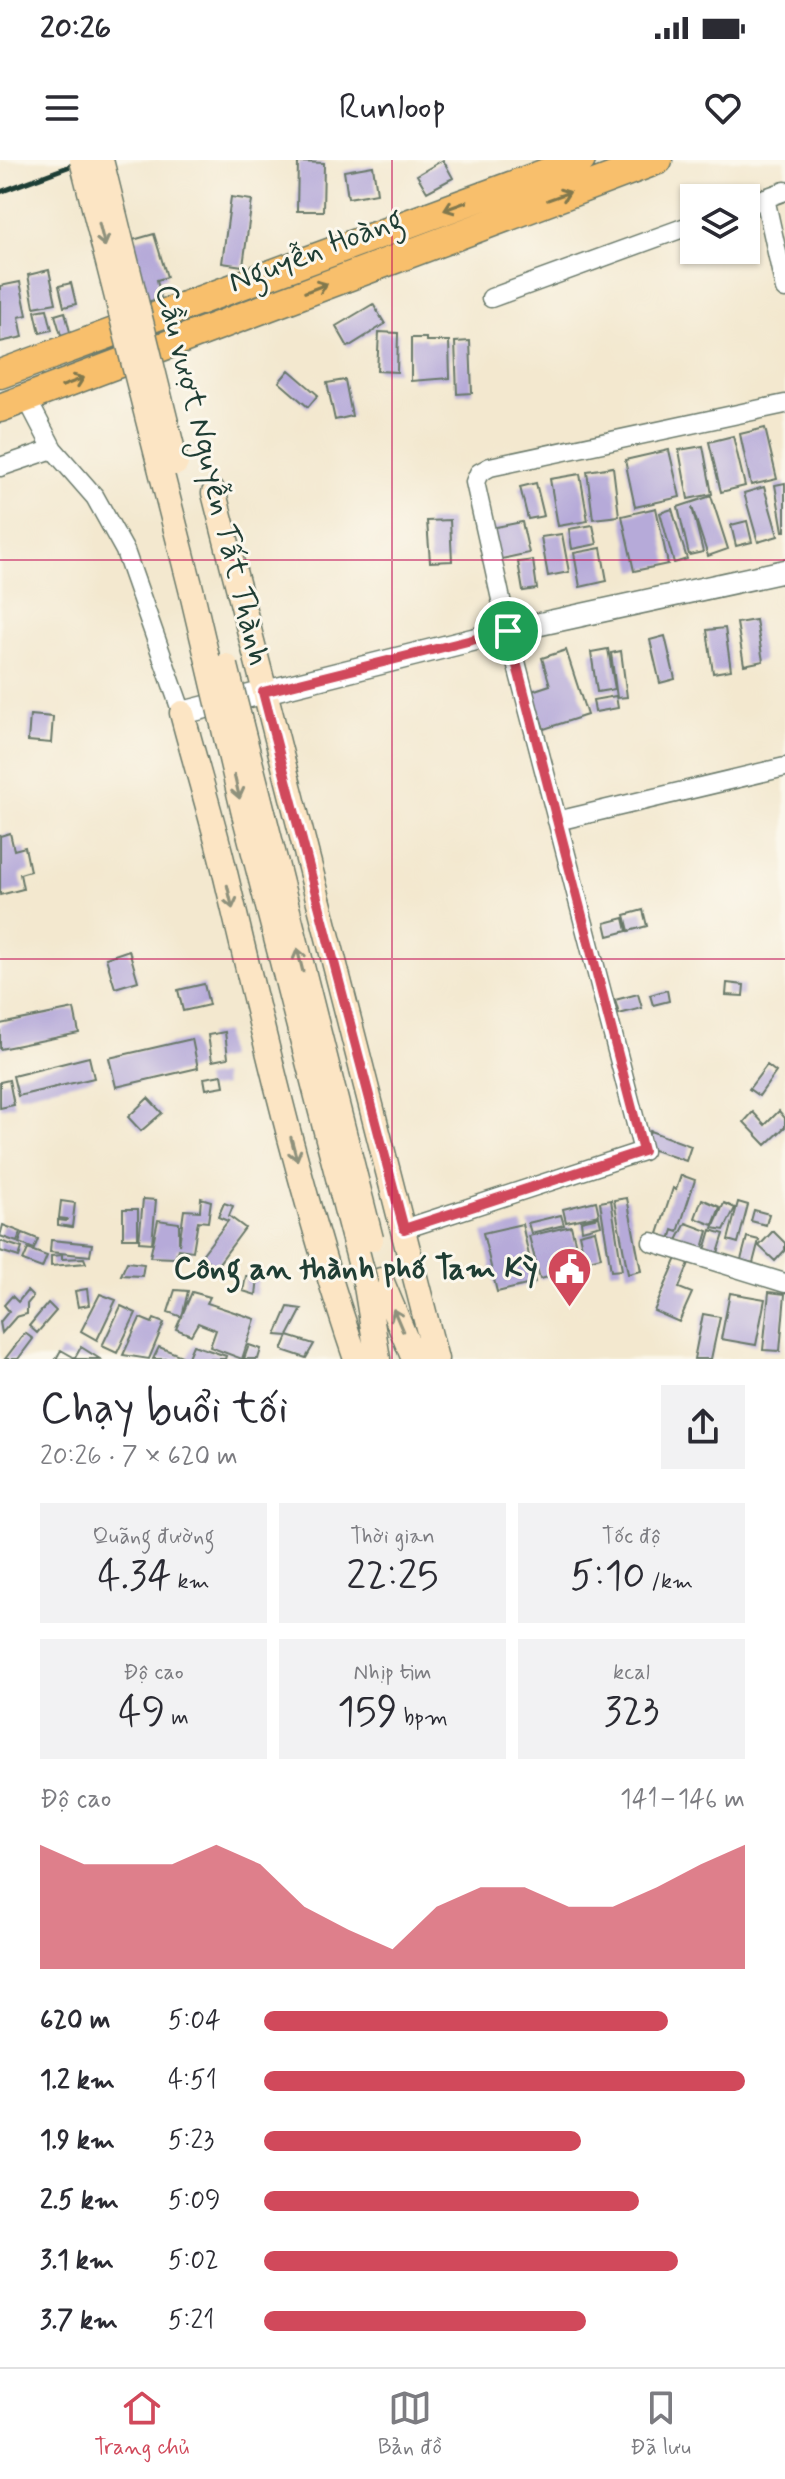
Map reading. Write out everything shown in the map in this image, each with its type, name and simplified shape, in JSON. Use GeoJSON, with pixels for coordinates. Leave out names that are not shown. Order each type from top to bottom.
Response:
{"type":"FeatureCollection","features":[{"type":"Feature","properties":{"kind":"highway","name":"Nguyễn Hoàng"},"geometry":{"type":"LineString","coordinates":[[0,374],[581,160]]}},
{"type":"Feature","properties":{"kind":"highway","name":"Nguyễn Hoàng"},"geometry":{"type":"LineString","coordinates":[[0,408],[658,160]]}},
{"type":"Feature","properties":{"kind":"main road","name":"Cầu vượt Nguyễn Tất Thành"},"geometry":{"type":"LineString","coordinates":[[82,160],[191,589],[245,818],[374,1283],[414,1359]]}},
{"type":"Feature","properties":{"kind":"main road","name":"Cầu vượt Nguyễn Tất Thành"},"geometry":{"type":"LineString","coordinates":[[101,160],[374,1283],[378,1359]]}},
{"type":"Feature","properties":{"kind":"main road"},"geometry":{"type":"LineString","coordinates":[[214,493],[436,1359]]}},
{"type":"Feature","properties":{"kind":"main road"},"geometry":{"type":"LineString","coordinates":[[182,713],[221,857],[258,1021],[337,1304],[356,1359]]}},
{"type":"Feature","properties":{"kind":"street"},"geometry":{"type":"LineString","coordinates":[[760,200],[785,191]]}},
{"type":"Feature","properties":{"kind":"street"},"geometry":{"type":"LineString","coordinates":[[765,198],[784,283]]}},
{"type":"Feature","properties":{"kind":"street"},"geometry":{"type":"LineString","coordinates":[[491,298],[680,229]]}},
{"type":"Feature","properties":{"kind":"street"},"geometry":{"type":"LineString","coordinates":[[27,399],[53,449],[95,497],[125,551],[182,713],[508,631],[785,571]]}},
{"type":"Feature","properties":{"kind":"street"},"geometry":{"type":"LineString","coordinates":[[404,1229],[643,1151],[508,631],[475,482],[479,473],[529,457],[785,404]]}},
{"type":"Feature","properties":{"kind":"street"},"geometry":{"type":"LineString","coordinates":[[0,467],[53,449]]}},
{"type":"Feature","properties":{"kind":"street"},"geometry":{"type":"LineString","coordinates":[[557,821],[785,767]]}},
{"type":"Feature","properties":{"kind":"street"},"geometry":{"type":"LineString","coordinates":[[652,1242],[785,1283]]}},
{"type":"Feature","properties":{"kind":"building"},"geometry":{"type":"Polygon","coordinates":[[[443,160],[453,178],[427,192],[417,175],[443,160]]]}},
{"type":"Feature","properties":{"kind":"building"},"geometry":{"type":"Polygon","coordinates":[[[298,162],[324,163],[323,211],[297,211],[298,162]]]}},
{"type":"Feature","properties":{"kind":"building"},"geometry":{"type":"Polygon","coordinates":[[[373,166],[377,193],[348,198],[344,171],[373,166]]]}},
{"type":"Feature","properties":{"kind":"building"},"geometry":{"type":"Polygon","coordinates":[[[231,197],[252,200],[243,266],[222,263],[231,197]]]}},
{"type":"Feature","properties":{"kind":"building"},"geometry":{"type":"Polygon","coordinates":[[[154,234],[167,277],[157,280],[161,298],[137,305],[126,242],[154,234]]]}},
{"type":"Feature","properties":{"kind":"building"},"geometry":{"type":"Polygon","coordinates":[[[49,270],[56,303],[34,307],[28,275],[49,270]]]}},
{"type":"Feature","properties":{"kind":"building"},"geometry":{"type":"Polygon","coordinates":[[[20,282],[27,315],[19,317],[23,337],[0,342],[0,286],[20,282]]]}},
{"type":"Feature","properties":{"kind":"building"},"geometry":{"type":"Polygon","coordinates":[[[71,283],[76,304],[64,307],[59,286],[71,283]]]}},
{"type":"Feature","properties":{"kind":"building"},"geometry":{"type":"Polygon","coordinates":[[[373,304],[385,324],[348,347],[336,326],[373,304]]]}},
{"type":"Feature","properties":{"kind":"building"},"geometry":{"type":"Polygon","coordinates":[[[47,309],[52,330],[40,333],[35,311],[47,309]]]}},
{"type":"Feature","properties":{"kind":"building"},"geometry":{"type":"Polygon","coordinates":[[[65,312],[70,332],[61,335],[55,315],[65,312]]]}},
{"type":"Feature","properties":{"kind":"building"},"geometry":{"type":"Polygon","coordinates":[[[379,332],[398,333],[397,372],[377,371],[379,332]]]}},
{"type":"Feature","properties":{"kind":"building"},"geometry":{"type":"Polygon","coordinates":[[[411,338],[449,341],[450,378],[411,381],[411,338]]]}},
{"type":"Feature","properties":{"kind":"building"},"geometry":{"type":"Polygon","coordinates":[[[470,341],[472,393],[457,394],[455,342],[470,341]]]}},
{"type":"Feature","properties":{"kind":"building"},"geometry":{"type":"Polygon","coordinates":[[[289,370],[318,395],[308,407],[279,382],[289,370]]]}},
{"type":"Feature","properties":{"kind":"building"},"geometry":{"type":"Polygon","coordinates":[[[345,380],[352,416],[335,420],[327,383],[345,380]]]}},
{"type":"Feature","properties":{"kind":"building"},"geometry":{"type":"Polygon","coordinates":[[[765,428],[777,479],[751,485],[740,434],[765,428]]]}},
{"type":"Feature","properties":{"kind":"building"},"geometry":{"type":"Polygon","coordinates":[[[733,436],[745,486],[721,492],[709,442],[733,436]]]}},
{"type":"Feature","properties":{"kind":"building"},"geometry":{"type":"Polygon","coordinates":[[[703,446],[712,494],[688,499],[679,450],[703,446]]]}},
{"type":"Feature","properties":{"kind":"building"},"geometry":{"type":"Polygon","coordinates":[[[669,450],[680,497],[635,507],[625,460],[669,450]]]}},
{"type":"Feature","properties":{"kind":"building"},"geometry":{"type":"Polygon","coordinates":[[[613,467],[619,516],[593,519],[587,471],[613,467]]]}},
{"type":"Feature","properties":{"kind":"building"},"geometry":{"type":"Polygon","coordinates":[[[580,474],[588,521],[558,526],[550,479],[580,474]]]}},
{"type":"Feature","properties":{"kind":"building"},"geometry":{"type":"Polygon","coordinates":[[[536,483],[544,516],[528,519],[520,487],[536,483]]]}},
{"type":"Feature","properties":{"kind":"building"},"geometry":{"type":"Polygon","coordinates":[[[785,483],[785,531],[783,531],[775,485],[785,483]]]}},
{"type":"Feature","properties":{"kind":"building"},"geometry":{"type":"Polygon","coordinates":[[[764,487],[778,536],[758,542],[744,493],[764,487]]]}},
{"type":"Feature","properties":{"kind":"building"},"geometry":{"type":"Polygon","coordinates":[[[711,496],[728,549],[708,556],[692,507],[703,552],[689,555],[678,507],[711,496]]]}},
{"type":"Feature","properties":{"kind":"building"},"geometry":{"type":"Polygon","coordinates":[[[656,508],[668,564],[634,571],[622,516],[656,508]]]}},
{"type":"Feature","properties":{"kind":"building"},"geometry":{"type":"Polygon","coordinates":[[[672,509],[687,559],[674,563],[660,513],[672,509]]]}},
{"type":"Feature","properties":{"kind":"building"},"geometry":{"type":"Polygon","coordinates":[[[450,520],[452,561],[430,562],[427,521],[450,520]]]}},
{"type":"Feature","properties":{"kind":"building"},"geometry":{"type":"Polygon","coordinates":[[[747,521],[752,542],[736,546],[731,525],[747,521]]]}},
{"type":"Feature","properties":{"kind":"building"},"geometry":{"type":"Polygon","coordinates":[[[522,522],[529,553],[497,560],[491,528],[522,522]]]}},
{"type":"Feature","properties":{"kind":"building"},"geometry":{"type":"Polygon","coordinates":[[[593,525],[597,544],[572,549],[569,529],[593,525]]]}},
{"type":"Feature","properties":{"kind":"building"},"geometry":{"type":"Polygon","coordinates":[[[562,534],[569,572],[548,576],[541,537],[562,534]]]}},
{"type":"Feature","properties":{"kind":"building"},"geometry":{"type":"Polygon","coordinates":[[[601,548],[607,581],[580,587],[574,553],[601,548]]]}},
{"type":"Feature","properties":{"kind":"building"},"geometry":{"type":"Polygon","coordinates":[[[533,560],[537,589],[523,591],[518,562],[533,560]]]}},
{"type":"Feature","properties":{"kind":"building"},"geometry":{"type":"Polygon","coordinates":[[[756,620],[763,661],[744,665],[737,623],[756,620]]]}},
{"type":"Feature","properties":{"kind":"building"},"geometry":{"type":"Polygon","coordinates":[[[725,628],[731,670],[713,673],[707,630],[725,628]]]}},
{"type":"Feature","properties":{"kind":"building"},"geometry":{"type":"Polygon","coordinates":[[[665,636],[675,679],[660,683],[650,640],[665,636]]]}},
{"type":"Feature","properties":{"kind":"building"},"geometry":{"type":"Polygon","coordinates":[[[608,649],[615,689],[597,692],[591,652],[608,649]]]}},
{"type":"Feature","properties":{"kind":"building"},"geometry":{"type":"Polygon","coordinates":[[[566,650],[587,715],[544,729],[532,691],[550,685],[542,658],[566,650]]]}},
{"type":"Feature","properties":{"kind":"building"},"geometry":{"type":"Polygon","coordinates":[[[621,651],[627,697],[617,698],[611,653],[621,651]]]}},
{"type":"Feature","properties":{"kind":"building"},"geometry":{"type":"Polygon","coordinates":[[[616,696],[618,708],[595,712],[593,700],[616,696]]]}},
{"type":"Feature","properties":{"kind":"building"},"geometry":{"type":"Polygon","coordinates":[[[30,715],[53,717],[51,743],[28,741],[30,715]]]}},
{"type":"Feature","properties":{"kind":"building"},"geometry":{"type":"Polygon","coordinates":[[[10,833],[14,850],[25,847],[30,871],[20,874],[23,889],[0,895],[0,836],[10,833]]]}},
{"type":"Feature","properties":{"kind":"building"},"geometry":{"type":"Polygon","coordinates":[[[643,910],[647,926],[629,931],[625,915],[643,910]]]}},
{"type":"Feature","properties":{"kind":"building"},"geometry":{"type":"Polygon","coordinates":[[[624,918],[627,931],[608,936],[605,923],[624,918]]]}},
{"type":"Feature","properties":{"kind":"building"},"geometry":{"type":"Polygon","coordinates":[[[129,950],[138,981],[115,988],[106,958],[129,950]]]}},
{"type":"Feature","properties":{"kind":"building"},"geometry":{"type":"Polygon","coordinates":[[[727,983],[744,985],[743,996],[726,995],[727,983]]]}},
{"type":"Feature","properties":{"kind":"building"},"geometry":{"type":"Polygon","coordinates":[[[204,984],[209,1005],[183,1011],[178,990],[204,984]]]}},
{"type":"Feature","properties":{"kind":"building"},"geometry":{"type":"Polygon","coordinates":[[[667,990],[669,1001],[653,1005],[650,995],[667,990]]]}},
{"type":"Feature","properties":{"kind":"building"},"geometry":{"type":"Polygon","coordinates":[[[638,994],[642,1008],[619,1014],[615,1000],[638,994]]]}},
{"type":"Feature","properties":{"kind":"building"},"geometry":{"type":"Polygon","coordinates":[[[74,1009],[79,1033],[0,1049],[0,1024],[74,1009]]]}},
{"type":"Feature","properties":{"kind":"building"},"geometry":{"type":"Polygon","coordinates":[[[225,1032],[228,1058],[212,1061],[208,1035],[225,1032]]]}},
{"type":"Feature","properties":{"kind":"building"},"geometry":{"type":"Polygon","coordinates":[[[192,1039],[198,1068],[116,1087],[109,1058],[192,1039]]]}},
{"type":"Feature","properties":{"kind":"building"},"geometry":{"type":"Polygon","coordinates":[[[89,1057],[94,1078],[18,1096],[13,1076],[89,1057]]]}},
{"type":"Feature","properties":{"kind":"building"},"geometry":{"type":"Polygon","coordinates":[[[767,1065],[776,1072],[759,1096],[749,1089],[767,1065]]]}},
{"type":"Feature","properties":{"kind":"building"},"geometry":{"type":"Polygon","coordinates":[[[222,1075],[224,1086],[206,1089],[204,1078],[222,1075]]]}},
{"type":"Feature","properties":{"kind":"building"},"geometry":{"type":"Polygon","coordinates":[[[9,1080],[14,1105],[0,1108],[0,1082],[9,1080]]]}},
{"type":"Feature","properties":{"kind":"building"},"geometry":{"type":"Polygon","coordinates":[[[148,1098],[162,1113],[141,1131],[128,1117],[148,1098]]]}},
{"type":"Feature","properties":{"kind":"building"},"geometry":{"type":"Polygon","coordinates":[[[779,1111],[785,1118],[785,1127],[766,1145],[744,1122],[753,1112],[765,1125],[779,1111]]]}},
{"type":"Feature","properties":{"kind":"building"},"geometry":{"type":"Polygon","coordinates":[[[650,1131],[691,1146],[686,1161],[644,1147],[650,1131]]]}},
{"type":"Feature","properties":{"kind":"building"},"geometry":{"type":"Polygon","coordinates":[[[681,1175],[695,1180],[678,1232],[673,1230],[669,1243],[657,1237],[673,1188],[676,1190],[681,1175]]]}},
{"type":"Feature","properties":{"kind":"building"},"geometry":{"type":"Polygon","coordinates":[[[201,1198],[211,1201],[208,1222],[198,1221],[193,1251],[178,1249],[175,1258],[150,1257],[158,1220],[179,1223],[179,1245],[184,1210],[200,1211],[201,1198]]]}},
{"type":"Feature","properties":{"kind":"building"},"geometry":{"type":"Polygon","coordinates":[[[627,1198],[641,1271],[628,1274],[614,1200],[627,1198]]]}},
{"type":"Feature","properties":{"kind":"building"},"geometry":{"type":"Polygon","coordinates":[[[143,1199],[156,1200],[152,1243],[139,1242],[143,1199]]]}},
{"type":"Feature","properties":{"kind":"building"},"geometry":{"type":"Polygon","coordinates":[[[702,1199],[720,1207],[713,1225],[695,1218],[702,1199]]]}},
{"type":"Feature","properties":{"kind":"building"},"geometry":{"type":"Polygon","coordinates":[[[611,1200],[622,1270],[611,1271],[600,1202],[611,1200]]]}},
{"type":"Feature","properties":{"kind":"building"},"geometry":{"type":"Polygon","coordinates":[[[61,1201],[75,1203],[72,1227],[58,1225],[58,1220],[67,1219],[59,1218],[61,1201]]]}},
{"type":"Feature","properties":{"kind":"building"},"geometry":{"type":"Polygon","coordinates":[[[596,1201],[599,1215],[566,1222],[563,1209],[596,1201]]]}},
{"type":"Feature","properties":{"kind":"building"},"geometry":{"type":"Polygon","coordinates":[[[738,1202],[748,1205],[738,1243],[728,1240],[738,1202]]]}},
{"type":"Feature","properties":{"kind":"building"},"geometry":{"type":"Polygon","coordinates":[[[224,1203],[233,1206],[229,1216],[245,1228],[216,1267],[201,1256],[228,1221],[218,1217],[224,1203]]]}},
{"type":"Feature","properties":{"kind":"building"},"geometry":{"type":"Polygon","coordinates":[[[724,1203],[735,1208],[724,1230],[713,1228],[724,1203]]]}},
{"type":"Feature","properties":{"kind":"building"},"geometry":{"type":"Polygon","coordinates":[[[123,1209],[138,1209],[138,1238],[123,1238],[123,1209]]]}},
{"type":"Feature","properties":{"kind":"building"},"geometry":{"type":"Polygon","coordinates":[[[754,1210],[769,1214],[766,1225],[751,1221],[754,1210]]]}},
{"type":"Feature","properties":{"kind":"building"},"geometry":{"type":"Polygon","coordinates":[[[561,1215],[564,1225],[531,1233],[528,1223],[561,1215]]]}},
{"type":"Feature","properties":{"kind":"building"},"geometry":{"type":"Polygon","coordinates":[[[599,1217],[601,1225],[582,1230],[581,1221],[599,1217]]]}},
{"type":"Feature","properties":{"kind":"building"},"geometry":{"type":"Polygon","coordinates":[[[686,1223],[708,1231],[701,1255],[674,1246],[686,1223]]]}},
{"type":"Feature","properties":{"kind":"building"},"geometry":{"type":"Polygon","coordinates":[[[522,1224],[535,1283],[497,1292],[483,1233],[522,1224]]]}},
{"type":"Feature","properties":{"kind":"building"},"geometry":{"type":"Polygon","coordinates":[[[3,1225],[21,1232],[17,1242],[0,1236],[3,1225]]]}},
{"type":"Feature","properties":{"kind":"building"},"geometry":{"type":"Polygon","coordinates":[[[571,1226],[582,1269],[540,1279],[529,1236],[571,1226]]]}},
{"type":"Feature","properties":{"kind":"building"},"geometry":{"type":"Polygon","coordinates":[[[595,1230],[601,1257],[585,1261],[579,1234],[595,1230]]]}},
{"type":"Feature","properties":{"kind":"building"},"geometry":{"type":"Polygon","coordinates":[[[711,1230],[724,1234],[718,1253],[705,1250],[711,1230]]]}},
{"type":"Feature","properties":{"kind":"building"},"geometry":{"type":"Polygon","coordinates":[[[773,1231],[785,1243],[785,1250],[775,1261],[759,1246],[773,1231]]]}},
{"type":"Feature","properties":{"kind":"building"},"geometry":{"type":"Polygon","coordinates":[[[23,1233],[38,1239],[34,1249],[19,1243],[23,1233]]]}},
{"type":"Feature","properties":{"kind":"building"},"geometry":{"type":"Polygon","coordinates":[[[747,1237],[759,1240],[753,1263],[741,1260],[747,1237]]]}},
{"type":"Feature","properties":{"kind":"building"},"geometry":{"type":"Polygon","coordinates":[[[51,1240],[92,1244],[90,1256],[50,1252],[51,1240]]]}},
{"type":"Feature","properties":{"kind":"building"},"geometry":{"type":"Polygon","coordinates":[[[0,1241],[22,1248],[19,1257],[0,1251],[0,1241]]]}},
{"type":"Feature","properties":{"kind":"building"},"geometry":{"type":"Polygon","coordinates":[[[28,1249],[47,1256],[42,1268],[23,1261],[28,1249]]]}},
{"type":"Feature","properties":{"kind":"building"},"geometry":{"type":"Polygon","coordinates":[[[62,1255],[62,1259],[84,1258],[86,1263],[51,1266],[51,1256],[62,1255]]]}},
{"type":"Feature","properties":{"kind":"building"},"geometry":{"type":"Polygon","coordinates":[[[677,1258],[689,1263],[679,1288],[692,1293],[679,1322],[654,1311],[677,1258]]]}},
{"type":"Feature","properties":{"kind":"building"},"geometry":{"type":"Polygon","coordinates":[[[127,1262],[144,1264],[142,1276],[121,1275],[127,1262]]]}},
{"type":"Feature","properties":{"kind":"building"},"geometry":{"type":"Polygon","coordinates":[[[246,1276],[258,1277],[256,1295],[243,1291],[246,1276]]]}},
{"type":"Feature","properties":{"kind":"building"},"geometry":{"type":"Polygon","coordinates":[[[87,1289],[89,1305],[78,1307],[75,1291],[87,1289]]]}},
{"type":"Feature","properties":{"kind":"building"},"geometry":{"type":"Polygon","coordinates":[[[175,1290],[188,1291],[182,1317],[168,1312],[175,1290]]]}},
{"type":"Feature","properties":{"kind":"building"},"geometry":{"type":"Polygon","coordinates":[[[27,1291],[33,1297],[27,1304],[27,1314],[16,1317],[2,1333],[0,1322],[9,1311],[4,1305],[12,1296],[18,1302],[27,1291]]]}},
{"type":"Feature","properties":{"kind":"building"},"geometry":{"type":"Polygon","coordinates":[[[192,1292],[210,1297],[207,1303],[255,1319],[242,1359],[210,1347],[216,1330],[198,1323],[191,1335],[176,1329],[192,1292]]]}},
{"type":"Feature","properties":{"kind":"building"},"geometry":{"type":"Polygon","coordinates":[[[769,1292],[785,1294],[780,1351],[763,1350],[769,1292]]]}},
{"type":"Feature","properties":{"kind":"building"},"geometry":{"type":"Polygon","coordinates":[[[730,1293],[765,1299],[756,1345],[721,1339],[730,1293]]]}},
{"type":"Feature","properties":{"kind":"building"},"geometry":{"type":"Polygon","coordinates":[[[100,1294],[116,1300],[97,1340],[81,1331],[100,1294]]]}},
{"type":"Feature","properties":{"kind":"building"},"geometry":{"type":"Polygon","coordinates":[[[48,1303],[56,1311],[37,1333],[29,1326],[48,1303]]]}},
{"type":"Feature","properties":{"kind":"building"},"geometry":{"type":"Polygon","coordinates":[[[121,1306],[136,1313],[117,1353],[102,1346],[121,1306]]]}},
{"type":"Feature","properties":{"kind":"building"},"geometry":{"type":"Polygon","coordinates":[[[288,1307],[302,1309],[288,1336],[276,1335],[288,1307]]]}},
{"type":"Feature","properties":{"kind":"building"},"geometry":{"type":"Polygon","coordinates":[[[703,1314],[720,1317],[711,1359],[694,1359],[703,1314]]]}},
{"type":"Feature","properties":{"kind":"building"},"geometry":{"type":"Polygon","coordinates":[[[140,1318],[152,1323],[154,1319],[164,1323],[149,1359],[123,1355],[140,1318]]]}},
{"type":"Feature","properties":{"kind":"building"},"geometry":{"type":"Polygon","coordinates":[[[25,1333],[33,1339],[18,1359],[5,1359],[25,1333]]]}},
{"type":"Feature","properties":{"kind":"building"},"geometry":{"type":"Polygon","coordinates":[[[288,1336],[314,1344],[306,1358],[282,1350],[288,1336]]]}},
{"type":"Feature","properties":{"kind":"building"},"geometry":{"type":"Polygon","coordinates":[[[193,1345],[226,1356],[225,1359],[187,1359],[193,1345]]]}},
{"type":"Feature","properties":{"kind":"building"},"geometry":{"type":"Polygon","coordinates":[[[249,1345],[261,1349],[258,1359],[244,1359],[249,1345]]]}},
{"type":"Feature","properties":{"kind":"building"},"geometry":{"type":"Polygon","coordinates":[[[81,1347],[100,1359],[56,1359],[61,1350],[75,1358],[81,1347]]]}},
{"type":"Feature","properties":{"kind":"building"},"geometry":{"type":"Polygon","coordinates":[[[159,1347],[182,1356],[181,1359],[153,1359],[159,1347]]]}},
{"type":"Feature","properties":{"kind":"railway"},"geometry":{"type":"LineString","coordinates":[[0,192],[87,160]]}},
{"type":"Feature","properties":{"kind":"place","name":"Công an thành phố Tam Kỳ"},"geometry":{"type":"Point","coordinates":[569,1308]}},
{"type":"Feature","properties":{"kind":"route"},"geometry":{"type":"LineString","coordinates":[[508,631],[643,1151],[404,1229],[263,692],[508,631]]}}]}
